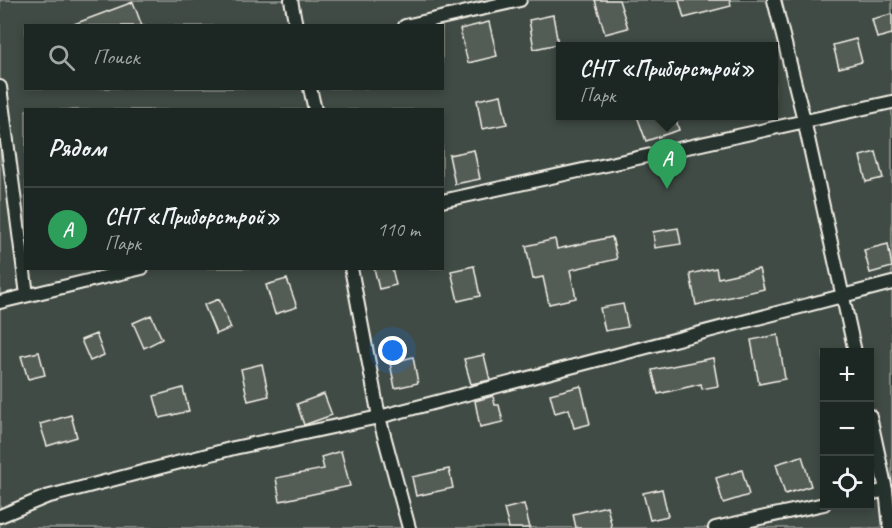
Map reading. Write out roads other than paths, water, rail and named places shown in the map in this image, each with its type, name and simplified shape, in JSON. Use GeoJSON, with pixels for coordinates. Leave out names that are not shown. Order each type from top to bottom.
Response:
{"type":"FeatureCollection","features":[{"type":"Feature","properties":{"kind":"lane"},"geometry":{"type":"LineString","coordinates":[[291,0],[296,24]]}},
{"type":"Feature","properties":{"kind":"lane"},"geometry":{"type":"LineString","coordinates":[[414,24],[520,0]]}},
{"type":"Feature","properties":{"kind":"lane"},"geometry":{"type":"LineString","coordinates":[[774,0],[804,120],[854,348]]}},
{"type":"Feature","properties":{"kind":"lane"},"geometry":{"type":"LineString","coordinates":[[0,87],[27,295]]}},
{"type":"Feature","properties":{"kind":"lane"},"geometry":{"type":"LineString","coordinates":[[310,90],[315,108]]}},
{"type":"Feature","properties":{"kind":"lane"},"geometry":{"type":"LineString","coordinates":[[444,201],[892,102]]}},
{"type":"Feature","properties":{"kind":"lane"},"geometry":{"type":"LineString","coordinates":[[0,303],[133,270]]}},
{"type":"Feature","properties":{"kind":"lane"},"geometry":{"type":"LineString","coordinates":[[351,270],[379,417],[409,528]]}},
{"type":"Feature","properties":{"kind":"lane"},"geometry":{"type":"LineString","coordinates":[[0,516],[46,496],[234,447],[379,417],[892,283]]}},
{"type":"Feature","properties":{"kind":"lane"},"geometry":{"type":"LineString","coordinates":[[874,434],[886,490],[890,528]]}},
{"type":"Feature","properties":{"kind":"lane"},"geometry":{"type":"LineString","coordinates":[[874,493],[886,490]]}},
{"type":"Feature","properties":{"kind":"lane"},"geometry":{"type":"LineString","coordinates":[[715,528],[820,505]]}},
{"type":"Feature","properties":{"kind":"place","name":"СНТ «Приборстрой»"},"geometry":{"type":"Point","coordinates":[667,189]}}]}
